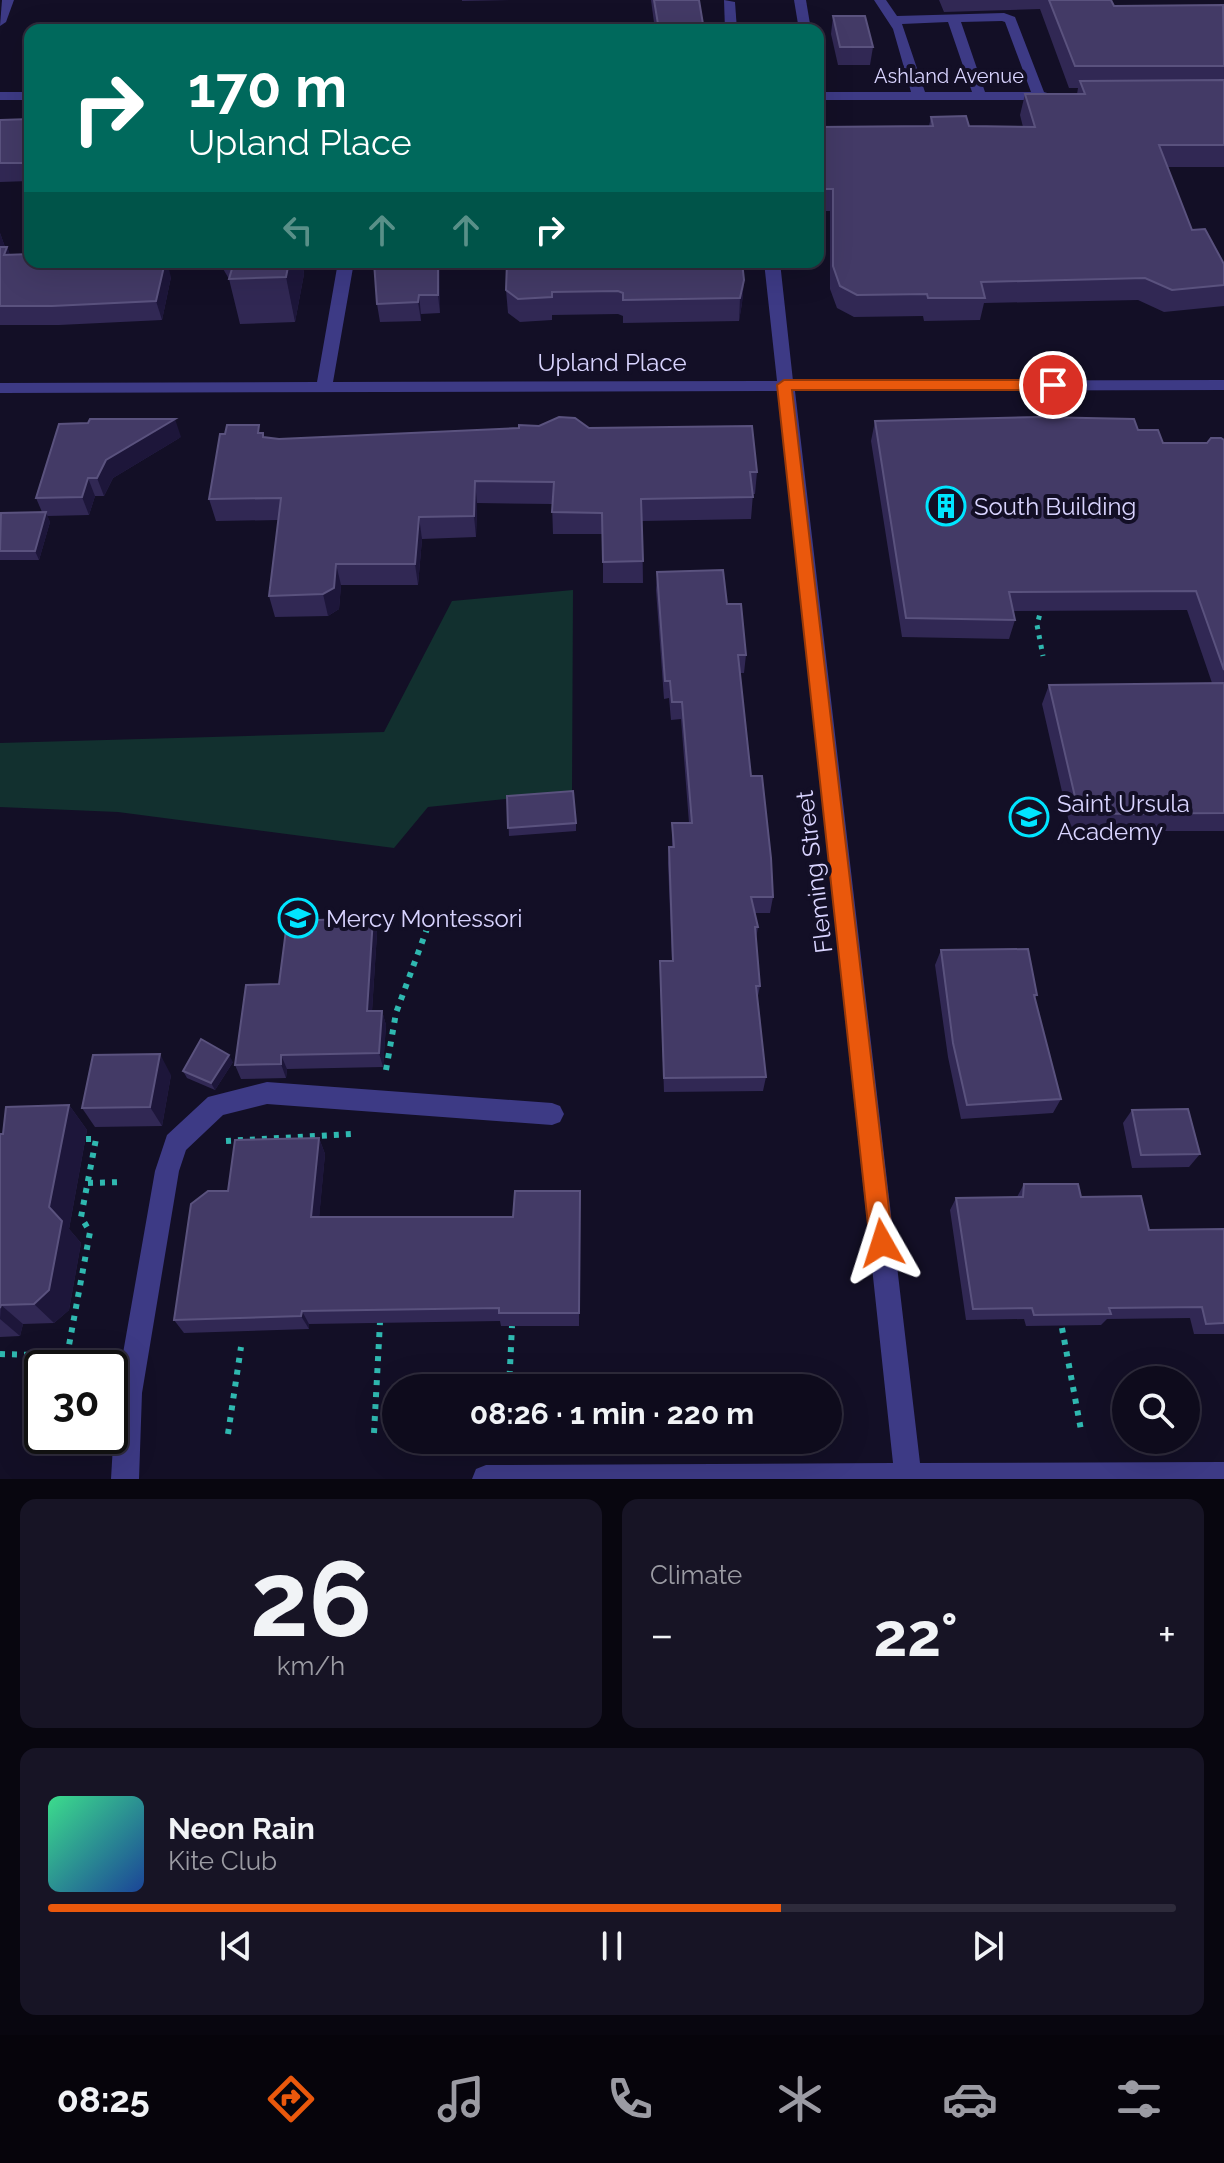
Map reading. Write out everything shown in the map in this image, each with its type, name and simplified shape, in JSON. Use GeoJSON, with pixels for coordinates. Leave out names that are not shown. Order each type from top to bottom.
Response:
{"type":"FeatureCollection","features":[{"type":"Feature","properties":{"kind":"street"},"geometry":{"type":"LineString","coordinates":[[0,22],[8,0]]}},
{"type":"Feature","properties":{"kind":"street"},"geometry":{"type":"LineString","coordinates":[[800,0],[804,24]]}},
{"type":"Feature","properties":{"kind":"street"},"geometry":{"type":"LineString","coordinates":[[880,0],[893,20],[909,58],[919,96]]}},
{"type":"Feature","properties":{"kind":"street"},"geometry":{"type":"LineString","coordinates":[[729,2],[731,24]]}},
{"type":"Feature","properties":{"kind":"street"},"geometry":{"type":"LineString","coordinates":[[893,20],[1004,17],[1011,20],[1039,96]]}},
{"type":"Feature","properties":{"kind":"street"},"geometry":{"type":"LineString","coordinates":[[953,18],[980,96]]}},
{"type":"Feature","properties":{"kind":"street"},"geometry":{"type":"LineString","coordinates":[[0,96],[24,96]]}},
{"type":"Feature","properties":{"kind":"street","name":"Ashland Avenue"},"geometry":{"type":"LineString","coordinates":[[824,96],[1070,96]]}},
{"type":"Feature","properties":{"kind":"street"},"geometry":{"type":"LineString","coordinates":[[324,387],[345,268]]}},
{"type":"Feature","properties":{"kind":"street","name":"Fleming Street"},"geometry":{"type":"LineString","coordinates":[[773,268],[908,1476]]}},
{"type":"Feature","properties":{"kind":"street","name":"Upland Place"},"geometry":{"type":"LineString","coordinates":[[0,388],[1224,385]]}},
{"type":"Feature","properties":{"kind":"street"},"geometry":{"type":"LineString","coordinates":[[125,1479],[129,1393],[167,1171],[176,1143],[216,1105],[267,1093],[552,1114]]}},
{"type":"Feature","properties":{"kind":"street"},"geometry":{"type":"LineString","coordinates":[[486,1479],[1224,1476]]}},
{"type":"Feature","properties":{"kind":"path"},"geometry":{"type":"LineString","coordinates":[[1033,598],[1042,606],[1037,625],[1043,656]]}},
{"type":"Feature","properties":{"kind":"path"},"geometry":{"type":"LineString","coordinates":[[378,1099],[396,1013],[428,926]]}},
{"type":"Feature","properties":{"kind":"path"},"geometry":{"type":"LineString","coordinates":[[176,1143],[344,1134]]}},
{"type":"Feature","properties":{"kind":"path"},"geometry":{"type":"LineString","coordinates":[[65,1140],[96,1139],[81,1217],[90,1232],[68,1350]]}},
{"type":"Feature","properties":{"kind":"path"},"geometry":{"type":"LineString","coordinates":[[88,1183],[124,1182]]}},
{"type":"Feature","properties":{"kind":"path"},"geometry":{"type":"LineString","coordinates":[[374,1433],[380,1322]]}},
{"type":"Feature","properties":{"kind":"path"},"geometry":{"type":"LineString","coordinates":[[510,1374],[512,1326]]}},
{"type":"Feature","properties":{"kind":"path"},"geometry":{"type":"LineString","coordinates":[[1062,1328],[1081,1430]]}},
{"type":"Feature","properties":{"kind":"path"},"geometry":{"type":"LineString","coordinates":[[228,1434],[241,1347]]}},
{"type":"Feature","properties":{"kind":"path"},"geometry":{"type":"LineString","coordinates":[[0,1354],[24,1355]]}},
{"type":"Feature","properties":{"kind":"green space"},"geometry":{"type":"Polygon","coordinates":[[[573,590],[572,792],[428,807],[394,848],[118,812],[0,807],[0,743],[384,732],[452,601],[573,590]]]}},
{"type":"Feature","properties":{"kind":"building"},"geometry":{"type":"Polygon","coordinates":[[[654,0],[699,0],[703,24],[658,24],[654,0]]]}},
{"type":"Feature","properties":{"kind":"building"},"geometry":{"type":"Polygon","coordinates":[[[1049,0],[1111,0],[1114,6],[1223,5],[1224,66],[1075,66],[1049,0]]]}},
{"type":"Feature","properties":{"kind":"building"},"geometry":{"type":"Polygon","coordinates":[[[833,16],[865,16],[873,47],[840,47],[833,16]]]}},
{"type":"Feature","properties":{"kind":"building"},"geometry":{"type":"Polygon","coordinates":[[[1224,80],[1224,145],[1159,145],[1192,230],[1205,229],[1224,264],[1224,285],[1172,290],[1145,278],[981,282],[985,298],[928,298],[927,294],[857,295],[840,286],[833,266],[833,189],[824,189],[824,127],[933,126],[931,117],[966,116],[969,126],[1035,127],[1025,94],[1085,94],[1080,81],[1224,80]]]}},
{"type":"Feature","properties":{"kind":"building"},"geometry":{"type":"Polygon","coordinates":[[[24,119],[24,163],[0,163],[0,120],[24,119]]]}},
{"type":"Feature","properties":{"kind":"building"},"geometry":{"type":"Polygon","coordinates":[[[0,247],[7,247],[4,255],[24,254],[24,268],[164,268],[156,301],[0,306],[0,247]]]}},
{"type":"Feature","properties":{"kind":"building"},"geometry":{"type":"Polygon","coordinates":[[[232,268],[288,268],[286,277],[229,279],[232,268]]]}},
{"type":"Feature","properties":{"kind":"building"},"geometry":{"type":"Polygon","coordinates":[[[374,268],[438,268],[438,295],[419,295],[418,302],[377,304],[374,268]]]}},
{"type":"Feature","properties":{"kind":"building"},"geometry":{"type":"Polygon","coordinates":[[[507,268],[743,268],[744,280],[740,298],[623,300],[623,293],[618,291],[552,292],[552,297],[518,299],[506,290],[507,268]]]}},
{"type":"Feature","properties":{"kind":"building"},"geometry":{"type":"Polygon","coordinates":[[[559,417],[575,418],[589,428],[752,426],[757,472],[750,472],[753,497],[641,499],[643,561],[603,562],[602,513],[552,512],[554,482],[475,481],[474,516],[419,517],[415,564],[336,564],[334,588],[323,594],[269,596],[281,498],[209,499],[220,434],[225,434],[227,425],[259,425],[258,433],[263,433],[263,437],[279,439],[519,428],[519,425],[539,426],[559,417]]]}},
{"type":"Feature","properties":{"kind":"building"},"geometry":{"type":"Polygon","coordinates":[[[1039,417],[1134,419],[1138,430],[1158,430],[1163,443],[1207,443],[1211,438],[1224,440],[1224,670],[1196,591],[1009,592],[1015,620],[906,618],[875,421],[1039,417]]]}},
{"type":"Feature","properties":{"kind":"building"},"geometry":{"type":"Polygon","coordinates":[[[90,419],[175,419],[106,460],[97,478],[88,478],[82,497],[36,498],[59,424],[88,423],[90,419]]]}},
{"type":"Feature","properties":{"kind":"building"},"geometry":{"type":"Polygon","coordinates":[[[46,512],[35,551],[0,551],[1,513],[46,512]]]}},
{"type":"Feature","properties":{"kind":"building"},"geometry":{"type":"Polygon","coordinates":[[[723,570],[727,604],[741,604],[746,655],[738,655],[751,776],[762,776],[771,858],[773,897],[751,897],[758,927],[755,927],[760,986],[756,986],[766,1077],[664,1078],[660,961],[673,961],[669,847],[674,847],[672,823],[692,823],[682,702],[672,702],[670,681],[665,681],[657,572],[723,570]]]}},
{"type":"Feature","properties":{"kind":"building"},"geometry":{"type":"Polygon","coordinates":[[[1224,683],[1224,813],[1079,814],[1049,685],[1224,683]]]}},
{"type":"Feature","properties":{"kind":"building"},"geometry":{"type":"Polygon","coordinates":[[[573,791],[576,823],[508,828],[507,796],[573,791]]]}},
{"type":"Feature","properties":{"kind":"building"},"geometry":{"type":"Polygon","coordinates":[[[373,918],[367,1011],[382,1011],[379,1053],[281,1055],[281,1064],[235,1065],[246,985],[279,984],[290,921],[373,918]]]}},
{"type":"Feature","properties":{"kind":"building"},"geometry":{"type":"Polygon","coordinates":[[[1028,949],[1037,995],[1034,995],[1061,1099],[967,1105],[953,1043],[941,950],[1028,949]]]}},
{"type":"Feature","properties":{"kind":"building"},"geometry":{"type":"Polygon","coordinates":[[[201,1039],[229,1055],[211,1083],[183,1071],[201,1039]]]}},
{"type":"Feature","properties":{"kind":"building"},"geometry":{"type":"Polygon","coordinates":[[[160,1054],[150,1107],[82,1108],[93,1055],[160,1054]]]}},
{"type":"Feature","properties":{"kind":"building"},"geometry":{"type":"Polygon","coordinates":[[[69,1105],[49,1207],[62,1221],[49,1290],[34,1304],[1,1305],[0,1308],[0,1134],[3,1134],[6,1107],[69,1105]]]}},
{"type":"Feature","properties":{"kind":"building"},"geometry":{"type":"Polygon","coordinates":[[[1188,1109],[1200,1154],[1141,1155],[1132,1110],[1188,1109]]]}},
{"type":"Feature","properties":{"kind":"building"},"geometry":{"type":"Polygon","coordinates":[[[319,1138],[311,1217],[513,1217],[515,1191],[580,1191],[579,1313],[499,1313],[499,1308],[302,1311],[301,1316],[174,1320],[191,1204],[208,1191],[228,1191],[235,1140],[319,1138]]]}},
{"type":"Feature","properties":{"kind":"building"},"geometry":{"type":"Polygon","coordinates":[[[1024,1184],[1078,1184],[1081,1197],[1141,1196],[1149,1230],[1224,1229],[1224,1323],[1206,1324],[1202,1307],[1109,1308],[1111,1314],[1034,1315],[1032,1308],[973,1309],[956,1198],[1023,1197],[1024,1184]]]}},
{"type":"Feature","properties":{"kind":"place","name":"South Building"},"geometry":{"type":"Point","coordinates":[946,506]}},
{"type":"Feature","properties":{"kind":"place","name":"Saint Ursula Academy"},"geometry":{"type":"Point","coordinates":[1029,817]}},
{"type":"Feature","properties":{"kind":"place","name":"Mercy Montessori"},"geometry":{"type":"Point","coordinates":[298,918]}},
{"type":"Feature","properties":{"kind":"route"},"geometry":{"type":"LineString","coordinates":[[882,1243],[784,385],[1053,385]]}}]}
